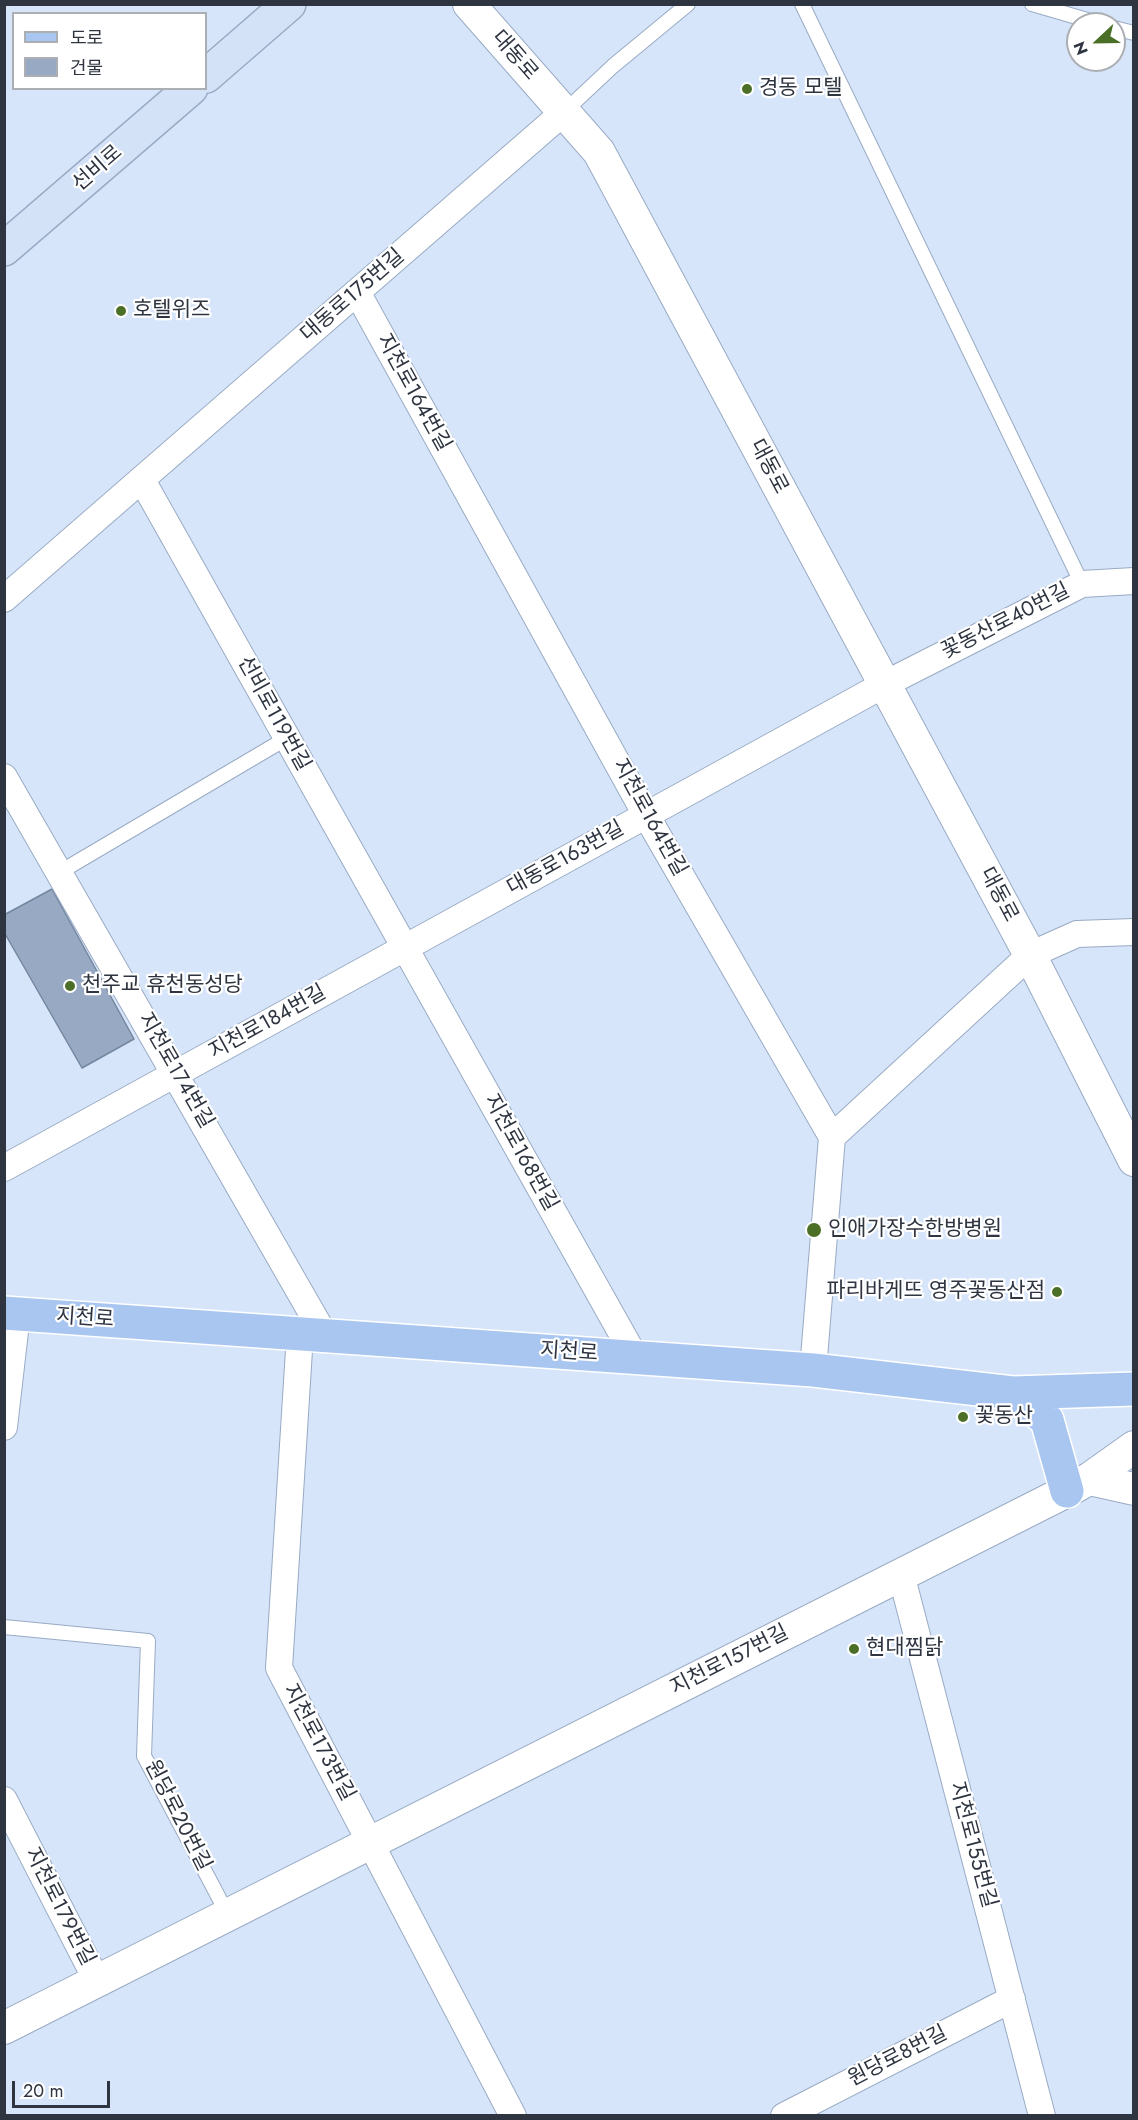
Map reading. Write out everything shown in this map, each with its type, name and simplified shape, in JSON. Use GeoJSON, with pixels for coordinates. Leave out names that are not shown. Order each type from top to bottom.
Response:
{"type":"FeatureCollection","features":[{"type":"Feature","properties":{"kind":"main road"},"geometry":{"type":"LineString","coordinates":[[207,75],[289,4]]}},
{"type":"Feature","properties":{"kind":"main road","name":"선비로"},"geometry":{"type":"LineString","coordinates":[[4,249],[189,90]]}},
{"type":"Feature","properties":{"kind":"main road","name":"지천로"},"geometry":{"type":"LineString","coordinates":[[11,1314],[813,1370],[1013,1393],[1134,1389]]}},
{"type":"Feature","properties":{"kind":"main road"},"geometry":{"type":"LineString","coordinates":[[1013,1393],[1047,1420],[1078,1485]]}},
{"type":"Feature","properties":{"kind":"street","name":"대동로"},"geometry":{"type":"LineString","coordinates":[[469,4],[599,152],[1030,955],[1134,1160]]}},
{"type":"Feature","properties":{"kind":"street","name":"대동로175번길"},"geometry":{"type":"LineString","coordinates":[[4,599],[564,112]]}},
{"type":"Feature","properties":{"kind":"street","name":"지천로164번길"},"geometry":{"type":"LineString","coordinates":[[357,292],[646,815],[832,1137]]}},
{"type":"Feature","properties":{"kind":"street","name":"선비로119번길"},"geometry":{"type":"LineString","coordinates":[[142,480],[405,948]]}},
{"type":"Feature","properties":{"kind":"street","name":"꽃동산로40번길"},"geometry":{"type":"LineString","coordinates":[[885,684],[1082,584],[1134,581]]}},
{"type":"Feature","properties":{"kind":"street","name":"대동로163번길"},"geometry":{"type":"LineString","coordinates":[[405,948],[885,684]]}},
{"type":"Feature","properties":{"kind":"street","name":"지천로174번길"},"geometry":{"type":"LineString","coordinates":[[4,777],[176,1073],[313,1335]]}},
{"type":"Feature","properties":{"kind":"street"},"geometry":{"type":"LineString","coordinates":[[813,1370],[832,1137],[1030,955],[1077,934],[1134,932]]}},
{"type":"Feature","properties":{"kind":"street","name":"지천로184번길"},"geometry":{"type":"LineString","coordinates":[[4,1168],[405,948]]}},
{"type":"Feature","properties":{"kind":"street","name":"지천로168번길"},"geometry":{"type":"LineString","coordinates":[[405,948],[635,1357]]}},
{"type":"Feature","properties":{"kind":"street"},"geometry":{"type":"LineString","coordinates":[[4,1427],[11,1314]]}},
{"type":"Feature","properties":{"kind":"street","name":"지천로173번길"},"geometry":{"type":"LineString","coordinates":[[313,1335],[279,1668],[513,2115]]}},
{"type":"Feature","properties":{"kind":"street"},"geometry":{"type":"LineString","coordinates":[[1078,1485],[1134,1447]]}},
{"type":"Feature","properties":{"kind":"street"},"geometry":{"type":"LineString","coordinates":[[1078,1485],[1134,1467]]}},
{"type":"Feature","properties":{"kind":"street"},"geometry":{"type":"LineString","coordinates":[[1078,1485],[1134,1489]]}},
{"type":"Feature","properties":{"kind":"street","name":"지천로157번길"},"geometry":{"type":"LineString","coordinates":[[370,1843],[1078,1485]]}},
{"type":"Feature","properties":{"kind":"street","name":"지천로155번길"},"geometry":{"type":"LineString","coordinates":[[901,1574],[1042,2115]]}},
{"type":"Feature","properties":{"kind":"street","name":"지천로179번길"},"geometry":{"type":"LineString","coordinates":[[4,1800],[97,1982]]}},
{"type":"Feature","properties":{"kind":"street"},"geometry":{"type":"LineString","coordinates":[[4,2028],[370,1843]]}},
{"type":"Feature","properties":{"kind":"street","name":"원당로8번길"},"geometry":{"type":"LineString","coordinates":[[784,2115],[1012,1999]]}},
{"type":"Feature","properties":{"kind":"lane"},"geometry":{"type":"LineString","coordinates":[[564,112],[613,66],[688,4]]}},
{"type":"Feature","properties":{"kind":"lane"},"geometry":{"type":"LineString","coordinates":[[802,4],[1082,584]]}},
{"type":"Feature","properties":{"kind":"lane"},"geometry":{"type":"LineString","coordinates":[[1032,4],[1066,14]]}},
{"type":"Feature","properties":{"kind":"lane"},"geometry":{"type":"LineString","coordinates":[[60,872],[287,738]]}},
{"type":"Feature","properties":{"kind":"lane","name":"원당로20번길"},"geometry":{"type":"LineString","coordinates":[[4,1627],[148,1641],[144,1756],[228,1915]]}},
{"type":"Feature","properties":{"kind":"building","name":"천주교 휴천동성당"},"geometry":{"type":"Polygon","coordinates":[[[52,889],[134,1039],[82,1068],[4,932],[4,915],[52,889]]]}},
{"type":"Feature","properties":{"kind":"place","name":"경동 모텔"},"geometry":{"type":"Point","coordinates":[747,89]}},
{"type":"Feature","properties":{"kind":"place","name":"호텔위즈"},"geometry":{"type":"Point","coordinates":[121,311]}},
{"type":"Feature","properties":{"kind":"place","name":"천주교 휴천동성당"},"geometry":{"type":"Point","coordinates":[70,986]}},
{"type":"Feature","properties":{"kind":"place","name":"인애가장수한방병원"},"geometry":{"type":"Point","coordinates":[814,1230]}},
{"type":"Feature","properties":{"kind":"place","name":"파리바게뜨 영주꽃동산점"},"geometry":{"type":"Point","coordinates":[1057,1292]}},
{"type":"Feature","properties":{"kind":"place","name":"꽃동산"},"geometry":{"type":"Point","coordinates":[963,1417]}},
{"type":"Feature","properties":{"kind":"place","name":"현대찜닭"},"geometry":{"type":"Point","coordinates":[854,1649]}}]}
